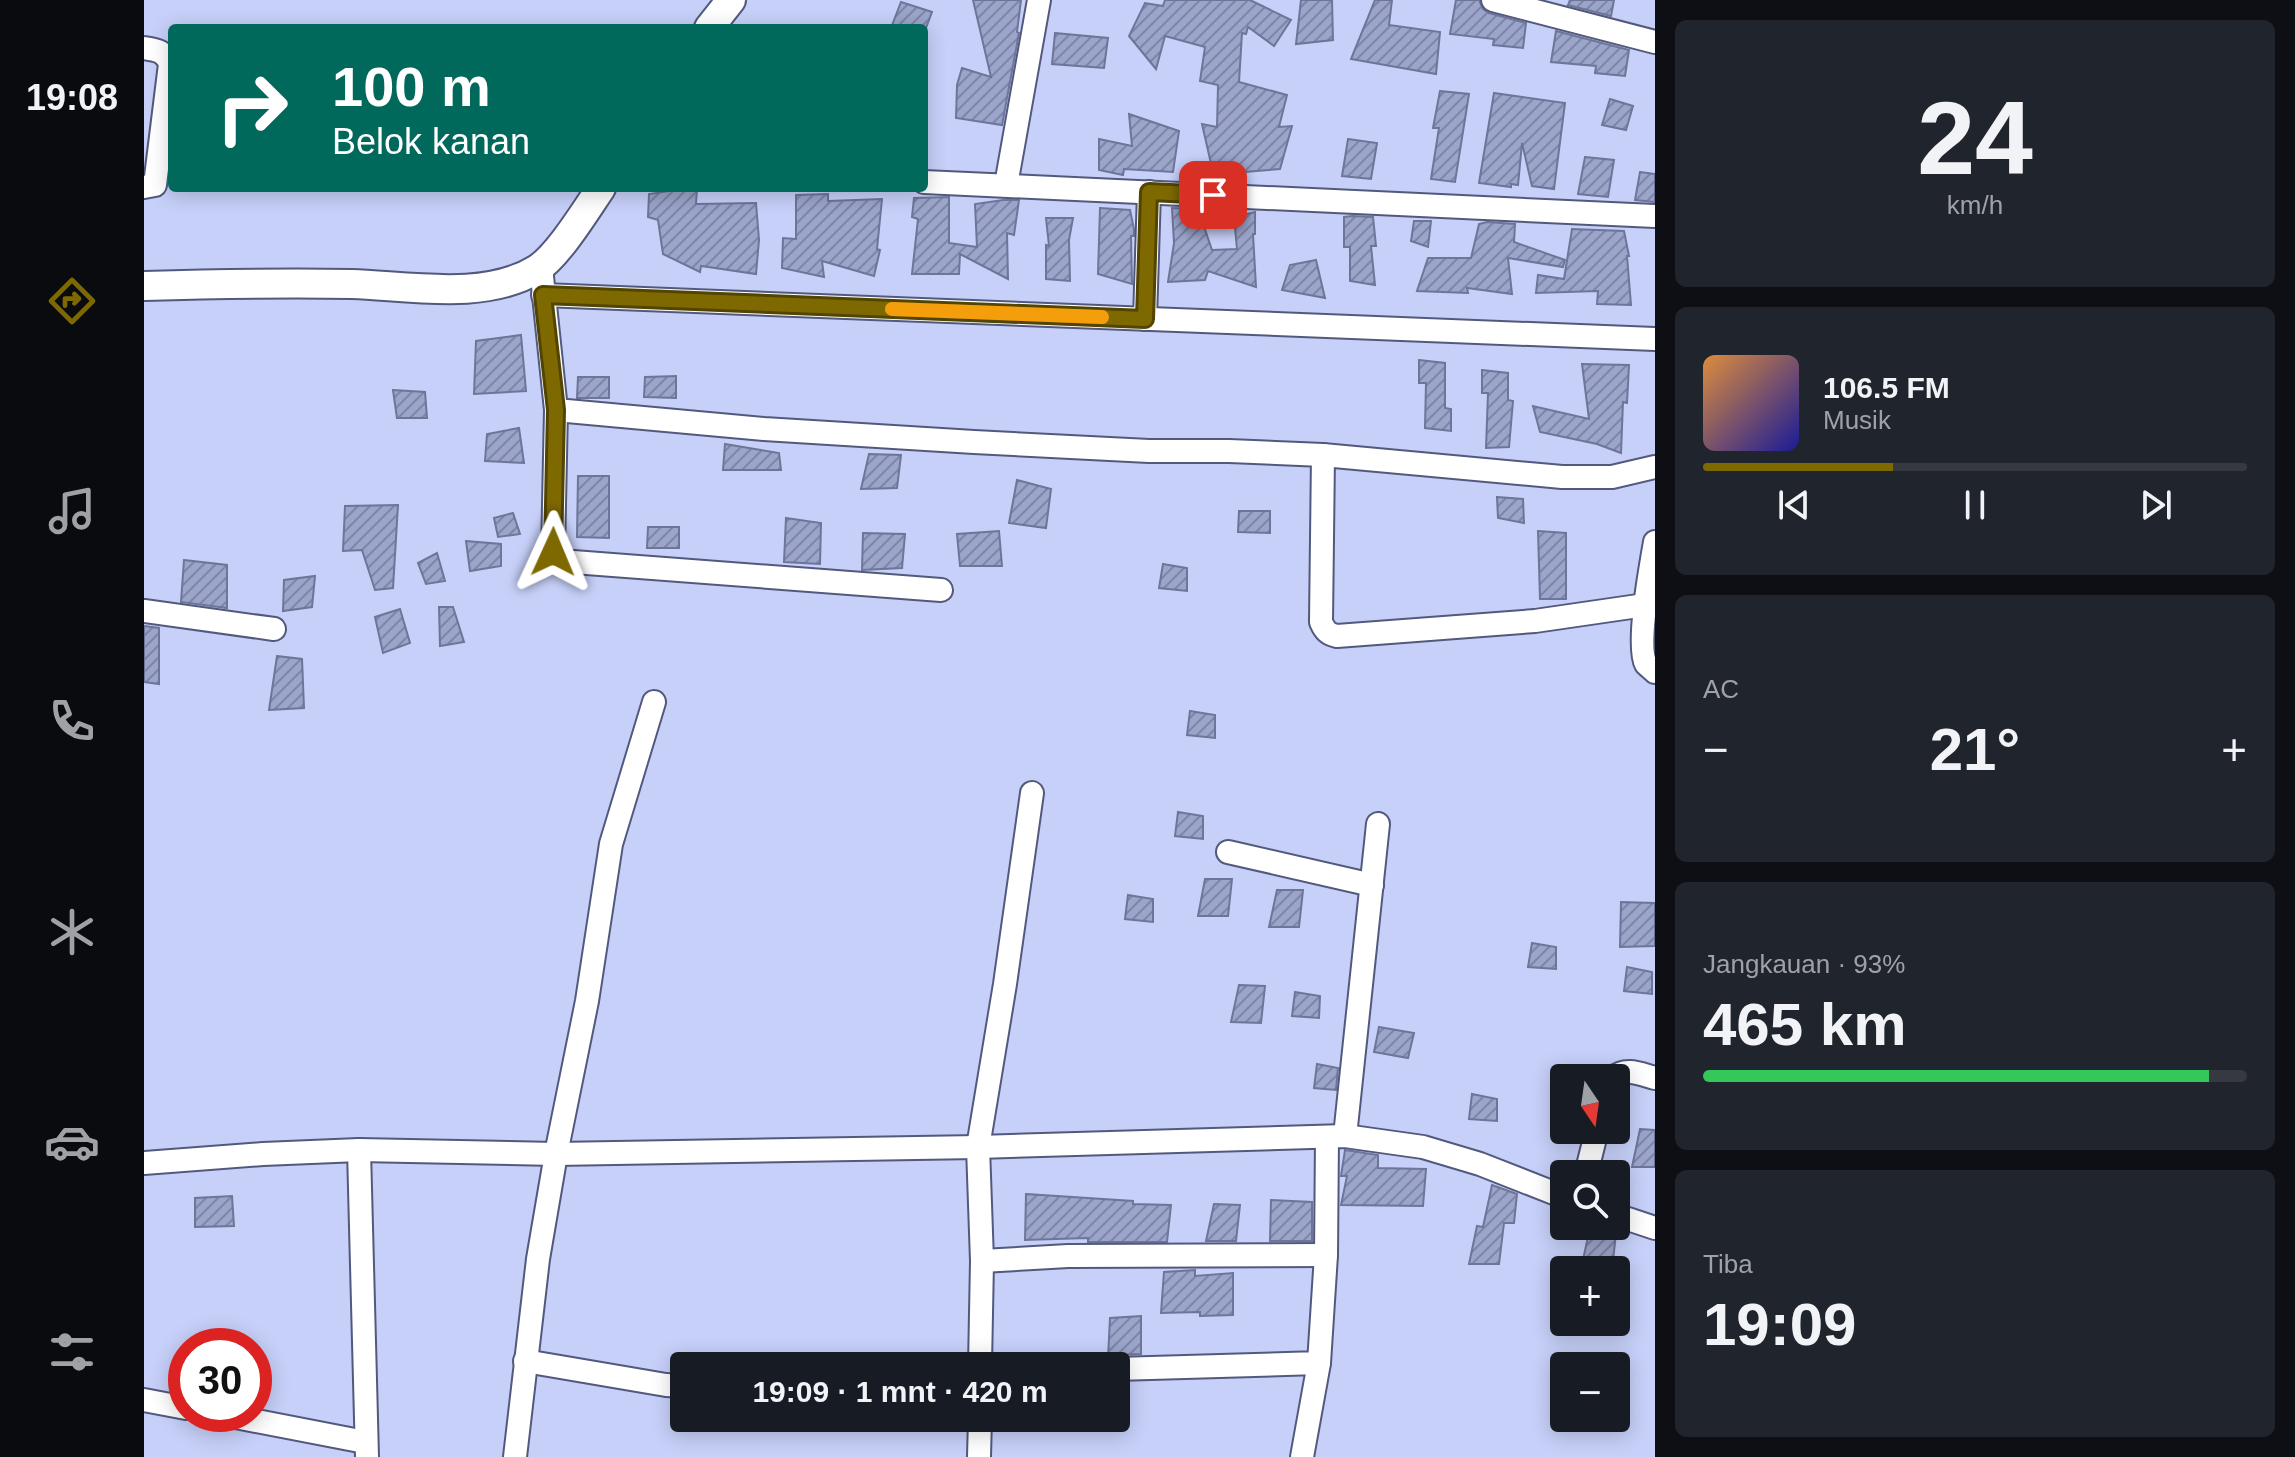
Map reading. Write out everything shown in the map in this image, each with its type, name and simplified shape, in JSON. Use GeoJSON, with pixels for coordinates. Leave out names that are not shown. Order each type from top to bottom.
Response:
{"type":"FeatureCollection","features":[{"type":"Feature","properties":{"kind":"main road"},"geometry":{"type":"LineString","coordinates":[[712,24],[731,0]]}},
{"type":"Feature","properties":{"kind":"main road"},"geometry":{"type":"LineString","coordinates":[[144,286],[351,284],[471,288],[496,286],[519,279],[542,281],[598,192]]}},
{"type":"Feature","properties":{"kind":"street"},"geometry":{"type":"LineString","coordinates":[[1006,185],[1039,0]]}},
{"type":"Feature","properties":{"kind":"street"},"geometry":{"type":"LineString","coordinates":[[1493,0],[1540,6],[1655,42]]}},
{"type":"Feature","properties":{"kind":"street"},"geometry":{"type":"LineString","coordinates":[[144,48],[160,51],[168,59]]}},
{"type":"Feature","properties":{"kind":"street"},"geometry":{"type":"LineString","coordinates":[[144,187],[155,185],[168,80]]}},
{"type":"Feature","properties":{"kind":"street"},"geometry":{"type":"LineString","coordinates":[[928,182],[1655,216]]}},
{"type":"Feature","properties":{"kind":"street"},"geometry":{"type":"LineString","coordinates":[[1145,319],[1149,192]]}},
{"type":"Feature","properties":{"kind":"street"},"geometry":{"type":"LineString","coordinates":[[941,590],[556,559],[553,552],[556,410],[542,281],[1145,319],[1655,339]]}},
{"type":"Feature","properties":{"kind":"street"},"geometry":{"type":"LineString","coordinates":[[556,410],[764,429],[1149,451],[1323,455],[1594,478],[1655,467]]}},
{"type":"Feature","properties":{"kind":"street"},"geometry":{"type":"LineString","coordinates":[[1323,455],[1321,622],[1330,634],[1337,636],[1535,621],[1645,605]]}},
{"type":"Feature","properties":{"kind":"street"},"geometry":{"type":"LineString","coordinates":[[1655,542],[1645,605],[1643,651],[1646,664],[1655,672]]}},
{"type":"Feature","properties":{"kind":"street"},"geometry":{"type":"LineString","coordinates":[[144,611],[274,629]]}},
{"type":"Feature","properties":{"kind":"street"},"geometry":{"type":"LineString","coordinates":[[515,1457],[538,1259],[587,1001],[611,844],[654,702]]}},
{"type":"Feature","properties":{"kind":"street"},"geometry":{"type":"LineString","coordinates":[[980,1352],[982,1261],[978,1147],[1032,793]]}},
{"type":"Feature","properties":{"kind":"street"},"geometry":{"type":"LineString","coordinates":[[1302,1457],[1319,1363],[1336,1137],[1378,824]]}},
{"type":"Feature","properties":{"kind":"street"},"geometry":{"type":"LineString","coordinates":[[1228,852],[1372,885]]}},
{"type":"Feature","properties":{"kind":"street"},"geometry":{"type":"LineString","coordinates":[[1630,1072],[1655,1078]]}},
{"type":"Feature","properties":{"kind":"street"},"geometry":{"type":"LineString","coordinates":[[144,1163],[359,1150],[556,1154],[1336,1137],[1423,1147],[1480,1164],[1550,1192]]}},
{"type":"Feature","properties":{"kind":"street"},"geometry":{"type":"LineString","coordinates":[[272,1426],[366,1449],[359,1150]]}},
{"type":"Feature","properties":{"kind":"street"},"geometry":{"type":"LineString","coordinates":[[1630,1220],[1655,1228]]}},
{"type":"Feature","properties":{"kind":"street"},"geometry":{"type":"LineString","coordinates":[[982,1261],[1068,1256],[1326,1255]]}},
{"type":"Feature","properties":{"kind":"street"},"geometry":{"type":"LineString","coordinates":[[525,1361],[670,1385]]}},
{"type":"Feature","properties":{"kind":"street"},"geometry":{"type":"LineString","coordinates":[[1130,1369],[1319,1363]]}},
{"type":"Feature","properties":{"kind":"street"},"geometry":{"type":"LineString","coordinates":[[144,1400],[168,1405]]}},
{"type":"Feature","properties":{"kind":"street"},"geometry":{"type":"LineString","coordinates":[[979,1457],[980,1432]]}},
{"type":"Feature","properties":{"kind":"building"},"geometry":{"type":"Polygon","coordinates":[[[973,0],[1021,0],[1019,33],[1002,125],[956,118],[957,85],[962,68],[991,77],[973,0]]]}},
{"type":"Feature","properties":{"kind":"building"},"geometry":{"type":"Polygon","coordinates":[[[1165,0],[1250,0],[1291,20],[1274,46],[1248,27],[1246,34],[1242,33],[1239,82],[1287,95],[1279,127],[1292,126],[1280,169],[1245,172],[1212,168],[1202,124],[1217,127],[1218,85],[1200,81],[1205,47],[1165,36],[1156,69],[1129,36],[1145,3],[1163,6],[1165,0]]]}},
{"type":"Feature","properties":{"kind":"building"},"geometry":{"type":"Polygon","coordinates":[[[1301,0],[1332,0],[1333,40],[1296,44],[1301,0]]]}},
{"type":"Feature","properties":{"kind":"building"},"geometry":{"type":"Polygon","coordinates":[[[1375,0],[1392,0],[1389,25],[1440,32],[1436,74],[1351,59],[1375,0]]]}},
{"type":"Feature","properties":{"kind":"building"},"geometry":{"type":"Polygon","coordinates":[[[1456,0],[1479,0],[1489,13],[1526,23],[1523,48],[1493,45],[1494,39],[1450,34],[1456,0]]]}},
{"type":"Feature","properties":{"kind":"building"},"geometry":{"type":"Polygon","coordinates":[[[1570,0],[1614,0],[1611,16],[1568,5],[1570,0]]]}},
{"type":"Feature","properties":{"kind":"building"},"geometry":{"type":"Polygon","coordinates":[[[901,2],[932,12],[928,24],[893,24],[901,2]]]}},
{"type":"Feature","properties":{"kind":"building"},"geometry":{"type":"Polygon","coordinates":[[[1556,31],[1629,50],[1625,76],[1595,73],[1596,66],[1551,62],[1556,31]]]}},
{"type":"Feature","properties":{"kind":"building"},"geometry":{"type":"Polygon","coordinates":[[[1055,33],[1108,38],[1104,68],[1052,64],[1055,33]]]}},
{"type":"Feature","properties":{"kind":"building"},"geometry":{"type":"Polygon","coordinates":[[[1440,91],[1469,94],[1455,182],[1431,179],[1439,128],[1433,128],[1440,91]]]}},
{"type":"Feature","properties":{"kind":"building"},"geometry":{"type":"Polygon","coordinates":[[[1494,93],[1565,103],[1554,189],[1532,186],[1522,143],[1518,185],[1479,183],[1494,93]]]}},
{"type":"Feature","properties":{"kind":"building"},"geometry":{"type":"Polygon","coordinates":[[[1610,99],[1633,106],[1626,130],[1602,125],[1610,99]]]}},
{"type":"Feature","properties":{"kind":"building"},"geometry":{"type":"Polygon","coordinates":[[[1129,114],[1179,131],[1173,172],[1124,169],[1123,175],[1099,170],[1099,139],[1132,146],[1129,114]]]}},
{"type":"Feature","properties":{"kind":"building"},"geometry":{"type":"Polygon","coordinates":[[[1348,139],[1377,143],[1371,179],[1342,176],[1348,139]]]}},
{"type":"Feature","properties":{"kind":"building"},"geometry":{"type":"Polygon","coordinates":[[[1585,157],[1614,160],[1608,197],[1578,194],[1585,157]]]}},
{"type":"Feature","properties":{"kind":"building"},"geometry":{"type":"Polygon","coordinates":[[[1640,172],[1655,174],[1655,202],[1635,200],[1640,172]]]}},
{"type":"Feature","properties":{"kind":"building"},"geometry":{"type":"Polygon","coordinates":[[[697,192],[696,204],[756,203],[759,240],[756,274],[701,266],[700,272],[663,254],[658,220],[648,217],[649,194],[697,192]]]}},
{"type":"Feature","properties":{"kind":"building"},"geometry":{"type":"Polygon","coordinates":[[[828,194],[828,201],[882,199],[877,249],[880,250],[874,276],[822,261],[824,277],[782,268],[783,238],[796,239],[796,195],[828,194]]]}},
{"type":"Feature","properties":{"kind":"building"},"geometry":{"type":"Polygon","coordinates":[[[949,197],[949,243],[977,247],[975,204],[1019,200],[1014,235],[1007,233],[1008,279],[960,254],[959,274],[912,274],[918,219],[912,217],[914,198],[949,197]]]}},
{"type":"Feature","properties":{"kind":"building"},"geometry":{"type":"Polygon","coordinates":[[[1100,208],[1130,210],[1134,229],[1134,236],[1131,236],[1132,284],[1098,274],[1100,208]]]}},
{"type":"Feature","properties":{"kind":"building"},"geometry":{"type":"Polygon","coordinates":[[[1172,208],[1198,209],[1212,250],[1237,249],[1234,217],[1255,212],[1256,287],[1208,271],[1205,280],[1168,282],[1174,243],[1172,208]]]}},
{"type":"Feature","properties":{"kind":"building"},"geometry":{"type":"Polygon","coordinates":[[[1344,217],[1373,217],[1376,246],[1371,246],[1375,285],[1350,281],[1350,247],[1344,247],[1344,217]]]}},
{"type":"Feature","properties":{"kind":"building"},"geometry":{"type":"Polygon","coordinates":[[[1046,218],[1073,218],[1069,240],[1070,281],[1046,279],[1046,245],[1049,246],[1046,218]]]}},
{"type":"Feature","properties":{"kind":"building"},"geometry":{"type":"Polygon","coordinates":[[[1414,221],[1431,221],[1428,247],[1411,241],[1414,221]]]}},
{"type":"Feature","properties":{"kind":"building"},"geometry":{"type":"Polygon","coordinates":[[[1479,224],[1515,224],[1514,242],[1565,260],[1563,267],[1508,258],[1512,294],[1467,288],[1468,293],[1417,291],[1428,258],[1471,258],[1479,224]]]}},
{"type":"Feature","properties":{"kind":"building"},"geometry":{"type":"Polygon","coordinates":[[[1572,229],[1624,231],[1629,256],[1631,305],[1597,304],[1598,291],[1536,293],[1538,275],[1564,279],[1572,229]]]}},
{"type":"Feature","properties":{"kind":"building"},"geometry":{"type":"Polygon","coordinates":[[[1316,260],[1325,298],[1282,290],[1290,265],[1316,260]]]}},
{"type":"Feature","properties":{"kind":"building"},"geometry":{"type":"Polygon","coordinates":[[[521,335],[526,391],[474,394],[476,341],[521,335]]]}},
{"type":"Feature","properties":{"kind":"building"},"geometry":{"type":"Polygon","coordinates":[[[1419,360],[1445,363],[1445,408],[1451,409],[1451,431],[1425,428],[1426,383],[1419,383],[1419,360]]]}},
{"type":"Feature","properties":{"kind":"building"},"geometry":{"type":"Polygon","coordinates":[[[1582,364],[1629,365],[1627,403],[1623,402],[1621,453],[1597,444],[1540,432],[1533,406],[1589,419],[1582,364]]]}},
{"type":"Feature","properties":{"kind":"building"},"geometry":{"type":"Polygon","coordinates":[[[1482,370],[1508,373],[1508,400],[1513,401],[1509,447],[1486,448],[1488,393],[1482,393],[1482,370]]]}},
{"type":"Feature","properties":{"kind":"building"},"geometry":{"type":"Polygon","coordinates":[[[676,376],[676,398],[644,397],[645,377],[676,376]]]}},
{"type":"Feature","properties":{"kind":"building"},"geometry":{"type":"Polygon","coordinates":[[[578,377],[609,377],[609,398],[577,398],[578,377]]]}},
{"type":"Feature","properties":{"kind":"building"},"geometry":{"type":"Polygon","coordinates":[[[393,390],[425,392],[427,418],[397,418],[393,390]]]}},
{"type":"Feature","properties":{"kind":"building"},"geometry":{"type":"Polygon","coordinates":[[[519,428],[524,463],[485,461],[487,434],[519,428]]]}},
{"type":"Feature","properties":{"kind":"building"},"geometry":{"type":"Polygon","coordinates":[[[725,444],[779,453],[781,470],[723,470],[725,444]]]}},
{"type":"Feature","properties":{"kind":"building"},"geometry":{"type":"Polygon","coordinates":[[[869,454],[901,455],[897,488],[861,489],[869,454]]]}},
{"type":"Feature","properties":{"kind":"building"},"geometry":{"type":"Polygon","coordinates":[[[578,476],[609,476],[609,538],[577,537],[578,476]]]}},
{"type":"Feature","properties":{"kind":"building"},"geometry":{"type":"Polygon","coordinates":[[[1017,480],[1051,489],[1046,528],[1009,523],[1017,480]]]}},
{"type":"Feature","properties":{"kind":"building"},"geometry":{"type":"Polygon","coordinates":[[[1497,497],[1523,499],[1524,523],[1498,518],[1497,497]]]}},
{"type":"Feature","properties":{"kind":"building"},"geometry":{"type":"Polygon","coordinates":[[[398,505],[393,588],[375,590],[362,550],[343,551],[345,506],[398,505]]]}},
{"type":"Feature","properties":{"kind":"building"},"geometry":{"type":"Polygon","coordinates":[[[1239,511],[1270,511],[1270,533],[1238,532],[1239,511]]]}},
{"type":"Feature","properties":{"kind":"building"},"geometry":{"type":"Polygon","coordinates":[[[513,513],[520,534],[498,537],[494,518],[513,513]]]}},
{"type":"Feature","properties":{"kind":"building"},"geometry":{"type":"Polygon","coordinates":[[[786,518],[821,523],[820,564],[784,562],[786,518]]]}},
{"type":"Feature","properties":{"kind":"building"},"geometry":{"type":"Polygon","coordinates":[[[648,527],[679,527],[679,548],[647,548],[648,527]]]}},
{"type":"Feature","properties":{"kind":"building"},"geometry":{"type":"Polygon","coordinates":[[[999,531],[1002,566],[960,566],[957,534],[999,531]]]}},
{"type":"Feature","properties":{"kind":"building"},"geometry":{"type":"Polygon","coordinates":[[[1538,531],[1566,533],[1566,599],[1540,599],[1538,531]]]}},
{"type":"Feature","properties":{"kind":"building"},"geometry":{"type":"Polygon","coordinates":[[[863,533],[905,534],[902,568],[862,570],[863,533]]]}},
{"type":"Feature","properties":{"kind":"building"},"geometry":{"type":"Polygon","coordinates":[[[466,541],[501,544],[501,566],[470,571],[466,541]]]}},
{"type":"Feature","properties":{"kind":"building"},"geometry":{"type":"Polygon","coordinates":[[[437,553],[445,581],[426,584],[418,563],[437,553]]]}},
{"type":"Feature","properties":{"kind":"building"},"geometry":{"type":"Polygon","coordinates":[[[184,560],[227,565],[227,608],[181,602],[184,560]]]}},
{"type":"Feature","properties":{"kind":"building"},"geometry":{"type":"Polygon","coordinates":[[[1163,564],[1187,568],[1187,591],[1159,588],[1163,564]]]}},
{"type":"Feature","properties":{"kind":"building"},"geometry":{"type":"Polygon","coordinates":[[[315,576],[312,607],[283,611],[284,580],[315,576]]]}},
{"type":"Feature","properties":{"kind":"building"},"geometry":{"type":"Polygon","coordinates":[[[439,607],[453,607],[464,642],[440,646],[439,607]]]}},
{"type":"Feature","properties":{"kind":"building"},"geometry":{"type":"Polygon","coordinates":[[[400,609],[410,643],[383,653],[375,617],[400,609]]]}},
{"type":"Feature","properties":{"kind":"building"},"geometry":{"type":"Polygon","coordinates":[[[144,626],[159,628],[159,684],[144,682],[144,626]]]}},
{"type":"Feature","properties":{"kind":"building"},"geometry":{"type":"Polygon","coordinates":[[[277,656],[302,659],[304,708],[269,710],[277,656]]]}},
{"type":"Feature","properties":{"kind":"building"},"geometry":{"type":"Polygon","coordinates":[[[1190,711],[1215,715],[1215,738],[1187,735],[1190,711]]]}},
{"type":"Feature","properties":{"kind":"building"},"geometry":{"type":"Polygon","coordinates":[[[1178,812],[1203,816],[1203,839],[1175,836],[1178,812]]]}},
{"type":"Feature","properties":{"kind":"building"},"geometry":{"type":"Polygon","coordinates":[[[1205,879],[1232,879],[1228,916],[1198,916],[1205,879]]]}},
{"type":"Feature","properties":{"kind":"building"},"geometry":{"type":"Polygon","coordinates":[[[1277,890],[1303,890],[1299,927],[1269,927],[1277,890]]]}},
{"type":"Feature","properties":{"kind":"building"},"geometry":{"type":"Polygon","coordinates":[[[1128,895],[1153,899],[1153,922],[1125,919],[1128,895]]]}},
{"type":"Feature","properties":{"kind":"building"},"geometry":{"type":"Polygon","coordinates":[[[1621,902],[1655,903],[1655,946],[1620,947],[1621,902]]]}},
{"type":"Feature","properties":{"kind":"building"},"geometry":{"type":"Polygon","coordinates":[[[1532,943],[1556,947],[1556,969],[1528,967],[1532,943]]]}},
{"type":"Feature","properties":{"kind":"building"},"geometry":{"type":"Polygon","coordinates":[[[1627,967],[1652,972],[1652,994],[1624,991],[1627,967]]]}},
{"type":"Feature","properties":{"kind":"building"},"geometry":{"type":"Polygon","coordinates":[[[1239,985],[1265,986],[1261,1023],[1231,1022],[1239,985]]]}},
{"type":"Feature","properties":{"kind":"building"},"geometry":{"type":"Polygon","coordinates":[[[1295,992],[1320,996],[1319,1018],[1292,1016],[1295,992]]]}},
{"type":"Feature","properties":{"kind":"building"},"geometry":{"type":"Polygon","coordinates":[[[1379,1027],[1414,1033],[1408,1058],[1374,1052],[1379,1027]]]}},
{"type":"Feature","properties":{"kind":"building"},"geometry":{"type":"Polygon","coordinates":[[[1317,1064],[1338,1068],[1336,1090],[1314,1088],[1317,1064]]]}},
{"type":"Feature","properties":{"kind":"building"},"geometry":{"type":"Polygon","coordinates":[[[1472,1094],[1497,1099],[1497,1121],[1469,1119],[1472,1094]]]}},
{"type":"Feature","properties":{"kind":"building"},"geometry":{"type":"Polygon","coordinates":[[[1640,1129],[1655,1130],[1655,1167],[1632,1167],[1640,1129]]]}},
{"type":"Feature","properties":{"kind":"building"},"geometry":{"type":"Polygon","coordinates":[[[1345,1150],[1378,1155],[1378,1168],[1426,1169],[1423,1206],[1341,1205],[1347,1176],[1341,1176],[1345,1150]]]}},
{"type":"Feature","properties":{"kind":"building"},"geometry":{"type":"Polygon","coordinates":[[[1492,1185],[1517,1194],[1514,1223],[1504,1223],[1499,1264],[1469,1264],[1477,1226],[1483,1227],[1492,1185]]]}},
{"type":"Feature","properties":{"kind":"building"},"geometry":{"type":"Polygon","coordinates":[[[1026,1194],[1171,1205],[1167,1242],[1088,1242],[1088,1238],[1025,1240],[1026,1194]]]}},
{"type":"Feature","properties":{"kind":"building"},"geometry":{"type":"Polygon","coordinates":[[[232,1196],[234,1226],[195,1227],[195,1198],[232,1196]]]}},
{"type":"Feature","properties":{"kind":"building"},"geometry":{"type":"Polygon","coordinates":[[[1271,1200],[1312,1202],[1312,1241],[1270,1241],[1271,1200]]]}},
{"type":"Feature","properties":{"kind":"building"},"geometry":{"type":"Polygon","coordinates":[[[1214,1204],[1240,1205],[1236,1241],[1206,1241],[1214,1204]]]}},
{"type":"Feature","properties":{"kind":"building"},"geometry":{"type":"Polygon","coordinates":[[[1587,1240],[1615,1240],[1614,1256],[1584,1256],[1587,1240]]]}},
{"type":"Feature","properties":{"kind":"building"},"geometry":{"type":"Polygon","coordinates":[[[1195,1270],[1195,1276],[1233,1273],[1233,1315],[1161,1313],[1164,1272],[1195,1270]]]}},
{"type":"Feature","properties":{"kind":"building"},"geometry":{"type":"Polygon","coordinates":[[[1141,1316],[1141,1354],[1108,1352],[1110,1318],[1141,1316]]]}},
{"type":"Feature","properties":{"kind":"slow traffic"},"geometry":{"type":"LineString","coordinates":[[892,309],[1102,317]]}},
{"type":"Feature","properties":{"kind":"route"},"geometry":{"type":"LineString","coordinates":[[553,552],[556,410],[543,295],[1145,319],[1149,192],[1213,195]]}}]}
